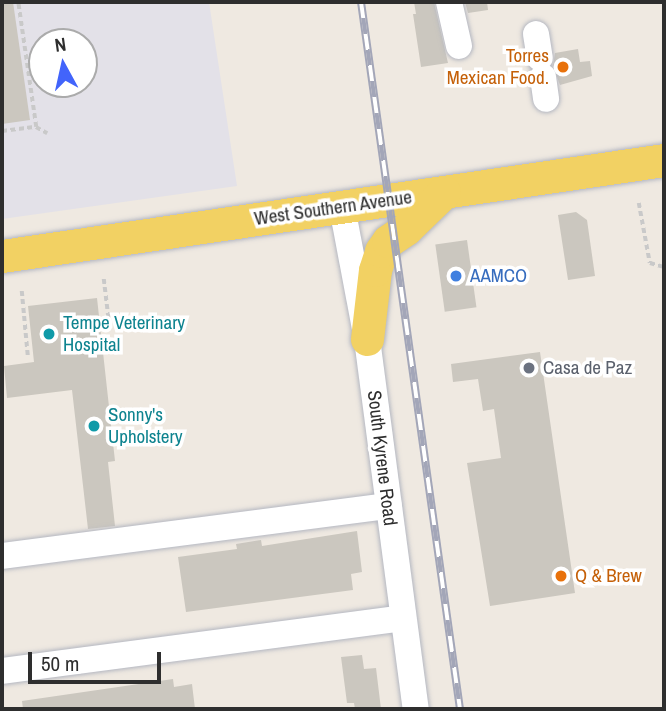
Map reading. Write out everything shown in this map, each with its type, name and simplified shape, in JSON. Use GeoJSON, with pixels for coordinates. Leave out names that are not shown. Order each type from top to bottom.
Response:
{"type":"FeatureCollection","features":[{"type":"Feature","properties":{"kind":"main road","name":"West Southern Avenue"},"geometry":{"type":"LineString","coordinates":[[2,256],[664,160]]}},
{"type":"Feature","properties":{"kind":"main road"},"geometry":{"type":"LineString","coordinates":[[367,339],[375,270],[381,251],[388,241],[406,229],[444,192]]}},
{"type":"Feature","properties":{"kind":"street"},"geometry":{"type":"LineString","coordinates":[[449,2],[458,46]]}},
{"type":"Feature","properties":{"kind":"street","name":"South Kyrene Road"},"geometry":{"type":"LineString","coordinates":[[342,207],[367,339],[416,709]]}},
{"type":"Feature","properties":{"kind":"street"},"geometry":{"type":"LineString","coordinates":[[2,556],[389,506]]}},
{"type":"Feature","properties":{"kind":"street"},"geometry":{"type":"LineString","coordinates":[[2,671],[402,618]]}},
{"type":"Feature","properties":{"kind":"path"},"geometry":{"type":"LineString","coordinates":[[18,2],[36,127]]}},
{"type":"Feature","properties":{"kind":"path"},"geometry":{"type":"LineString","coordinates":[[2,131],[36,127],[47,133]]}},
{"type":"Feature","properties":{"kind":"path"},"geometry":{"type":"LineString","coordinates":[[639,203],[650,263],[664,267]]}},
{"type":"Feature","properties":{"kind":"path"},"geometry":{"type":"LineString","coordinates":[[104,279],[109,321]]}},
{"type":"Feature","properties":{"kind":"path"},"geometry":{"type":"LineString","coordinates":[[22,291],[28,356]]}},
{"type":"Feature","properties":{"kind":"shaded area"},"geometry":{"type":"Polygon","coordinates":[[[2,2],[209,2],[237,186],[2,219],[2,2]]]}},
{"type":"Feature","properties":{"kind":"building"},"geometry":{"type":"Polygon","coordinates":[[[2,2],[13,2],[30,120],[2,124],[2,2]]]}},
{"type":"Feature","properties":{"kind":"building"},"geometry":{"type":"Polygon","coordinates":[[[414,2],[434,2],[448,63],[421,67],[413,14],[416,14],[414,2]]]}},
{"type":"Feature","properties":{"kind":"building"},"geometry":{"type":"Polygon","coordinates":[[[465,2],[487,2],[488,10],[468,13],[465,2]]]}},
{"type":"Feature","properties":{"kind":"building","name":"Torres Mexican Food."},"geometry":{"type":"Polygon","coordinates":[[[578,49],[580,62],[590,61],[592,76],[560,85],[553,66],[555,53],[578,49]]]}},
{"type":"Feature","properties":{"kind":"building"},"geometry":{"type":"Polygon","coordinates":[[[576,212],[587,220],[595,276],[568,280],[558,215],[576,212]]]}},
{"type":"Feature","properties":{"kind":"building","name":"AAMCO"},"geometry":{"type":"Polygon","coordinates":[[[467,240],[476,307],[445,312],[435,244],[467,240]]]}},
{"type":"Feature","properties":{"kind":"building"},"geometry":{"type":"Polygon","coordinates":[[[97,298],[115,461],[108,462],[115,526],[88,529],[72,390],[7,398],[4,366],[34,362],[28,306],[97,298]]]}},
{"type":"Feature","properties":{"kind":"building"},"geometry":{"type":"Polygon","coordinates":[[[540,352],[575,593],[490,606],[467,463],[501,458],[494,409],[483,411],[478,379],[453,382],[451,364],[540,352]]]}},
{"type":"Feature","properties":{"kind":"building"},"geometry":{"type":"Polygon","coordinates":[[[357,531],[362,572],[351,574],[353,590],[186,612],[178,557],[237,549],[236,544],[261,540],[262,546],[357,531]]]}},
{"type":"Feature","properties":{"kind":"building"},"geometry":{"type":"Polygon","coordinates":[[[362,655],[364,669],[376,668],[381,709],[355,709],[354,703],[347,703],[341,657],[362,655]]]}},
{"type":"Feature","properties":{"kind":"building"},"geometry":{"type":"Polygon","coordinates":[[[173,679],[174,687],[192,684],[195,709],[23,709],[22,701],[173,679]]]}},
{"type":"Feature","properties":{"kind":"railway"},"geometry":{"type":"LineString","coordinates":[[361,2],[460,709]]}},
{"type":"Feature","properties":{"kind":"place","name":"Torres Mexican Food."},"geometry":{"type":"Point","coordinates":[563,67]}},
{"type":"Feature","properties":{"kind":"place","name":"AAMCO"},"geometry":{"type":"Point","coordinates":[456,276]}},
{"type":"Feature","properties":{"kind":"place","name":"Tempe Veterinary Hospital"},"geometry":{"type":"Point","coordinates":[49,334]}},
{"type":"Feature","properties":{"kind":"place","name":"Casa de Paz"},"geometry":{"type":"Point","coordinates":[529,368]}},
{"type":"Feature","properties":{"kind":"place","name":"Sonny's Upholstery"},"geometry":{"type":"Point","coordinates":[94,426]}},
{"type":"Feature","properties":{"kind":"place","name":"Q & Brew"},"geometry":{"type":"Point","coordinates":[561,576]}}]}
